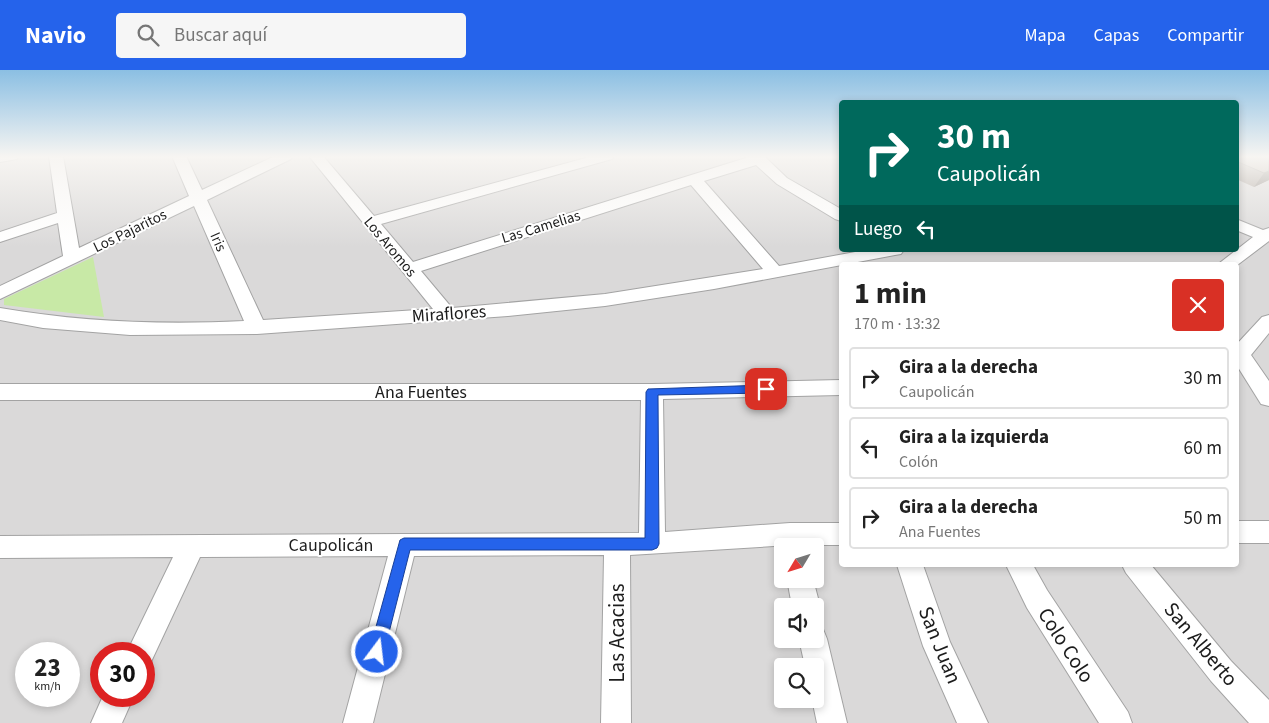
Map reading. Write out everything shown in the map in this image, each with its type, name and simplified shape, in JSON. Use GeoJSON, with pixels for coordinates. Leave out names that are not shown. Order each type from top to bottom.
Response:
{"type":"FeatureCollection","features":[{"type":"Feature","properties":{"kind":"street"},"geometry":{"type":"LineString","coordinates":[[61,186],[72,258]]}},
{"type":"Feature","properties":{"kind":"street","name":"Iris"},"geometry":{"type":"LineString","coordinates":[[193,186],[257,328]]}},
{"type":"Feature","properties":{"kind":"street","name":"Los Pajaritos"},"geometry":{"type":"LineString","coordinates":[[0,293],[222,186]]}},
{"type":"Feature","properties":{"kind":"street","name":"Los Aromos"},"geometry":{"type":"LineString","coordinates":[[341,186],[447,314]]}},
{"type":"Feature","properties":{"kind":"street"},"geometry":{"type":"LineString","coordinates":[[370,222],[498,186]]}},
{"type":"Feature","properties":{"kind":"street","name":"Las Camelias"},"geometry":{"type":"LineString","coordinates":[[408,269],[670,186]]}},
{"type":"Feature","properties":{"kind":"street"},"geometry":{"type":"LineString","coordinates":[[700,186],[774,271]]}},
{"type":"Feature","properties":{"kind":"street"},"geometry":{"type":"LineString","coordinates":[[791,186],[839,215]]}},
{"type":"Feature","properties":{"kind":"street"},"geometry":{"type":"LineString","coordinates":[[0,237],[66,215]]}},
{"type":"Feature","properties":{"kind":"street"},"geometry":{"type":"LineString","coordinates":[[1239,225],[1267,234]]}},
{"type":"Feature","properties":{"kind":"street"},"geometry":{"type":"LineString","coordinates":[[1230,262],[1267,234]]}},
{"type":"Feature","properties":{"kind":"street","name":"Miraflores"},"geometry":{"type":"LineString","coordinates":[[0,314],[54,324],[117,329],[185,331],[257,328],[553,306],[606,300],[883,252]]}},
{"type":"Feature","properties":{"kind":"street"},"geometry":{"type":"LineString","coordinates":[[1264,390],[1240,354],[1269,321]]}},
{"type":"Feature","properties":{"kind":"street"},"geometry":{"type":"LineString","coordinates":[[1239,383],[1264,390]]}},
{"type":"Feature","properties":{"kind":"street","name":"Ana Fuentes"},"geometry":{"type":"LineString","coordinates":[[0,392],[652,392],[839,387]]}},
{"type":"Feature","properties":{"kind":"street"},"geometry":{"type":"LineString","coordinates":[[652,392],[652,544]]}},
{"type":"Feature","properties":{"kind":"street"},"geometry":{"type":"LineString","coordinates":[[1239,532],[1269,532]]}},
{"type":"Feature","properties":{"kind":"street","name":"Caupolicán"},"geometry":{"type":"LineString","coordinates":[[808,538],[839,534]]}},
{"type":"Feature","properties":{"kind":"street","name":"Caupolicán"},"geometry":{"type":"LineString","coordinates":[[0,547],[652,544],[774,540]]}},
{"type":"Feature","properties":{"kind":"street","name":"Las Acacias"},"geometry":{"type":"LineString","coordinates":[[616,723],[617,543]]}},
{"type":"Feature","properties":{"kind":"street"},"geometry":{"type":"LineString","coordinates":[[358,723],[404,544]]}},
{"type":"Feature","properties":{"kind":"street"},"geometry":{"type":"LineString","coordinates":[[146,642],[192,546]]}},
{"type":"Feature","properties":{"kind":"street","name":"San Juan"},"geometry":{"type":"LineString","coordinates":[[911,567],[937,646],[974,723]]}},
{"type":"Feature","properties":{"kind":"street","name":"Colo Colo"},"geometry":{"type":"LineString","coordinates":[[1020,567],[1037,599],[1117,723]]}},
{"type":"Feature","properties":{"kind":"street","name":"San Alberto"},"geometry":{"type":"LineString","coordinates":[[1137,567],[1221,671],[1269,722]]}},
{"type":"Feature","properties":{"kind":"street"},"geometry":{"type":"LineString","coordinates":[[815,648],[832,723]]}},
{"type":"Feature","properties":{"kind":"street"},"geometry":{"type":"LineString","coordinates":[[106,723],[114,707]]}},
{"type":"Feature","properties":{"kind":"shaded area"},"geometry":{"type":"Polygon","coordinates":[[[0,186],[839,186],[839,252],[1239,252],[1239,186],[1269,186],[1269,723],[0,723],[0,186]]]}},
{"type":"Feature","properties":{"kind":"green space"},"geometry":{"type":"Polygon","coordinates":[[[93,257],[104,317],[4,305],[4,299],[93,257]]]}},
{"type":"Feature","properties":{"kind":"route"},"geometry":{"type":"LineString","coordinates":[[377,652],[404,544],[652,544],[652,392],[766,389]]}}]}
